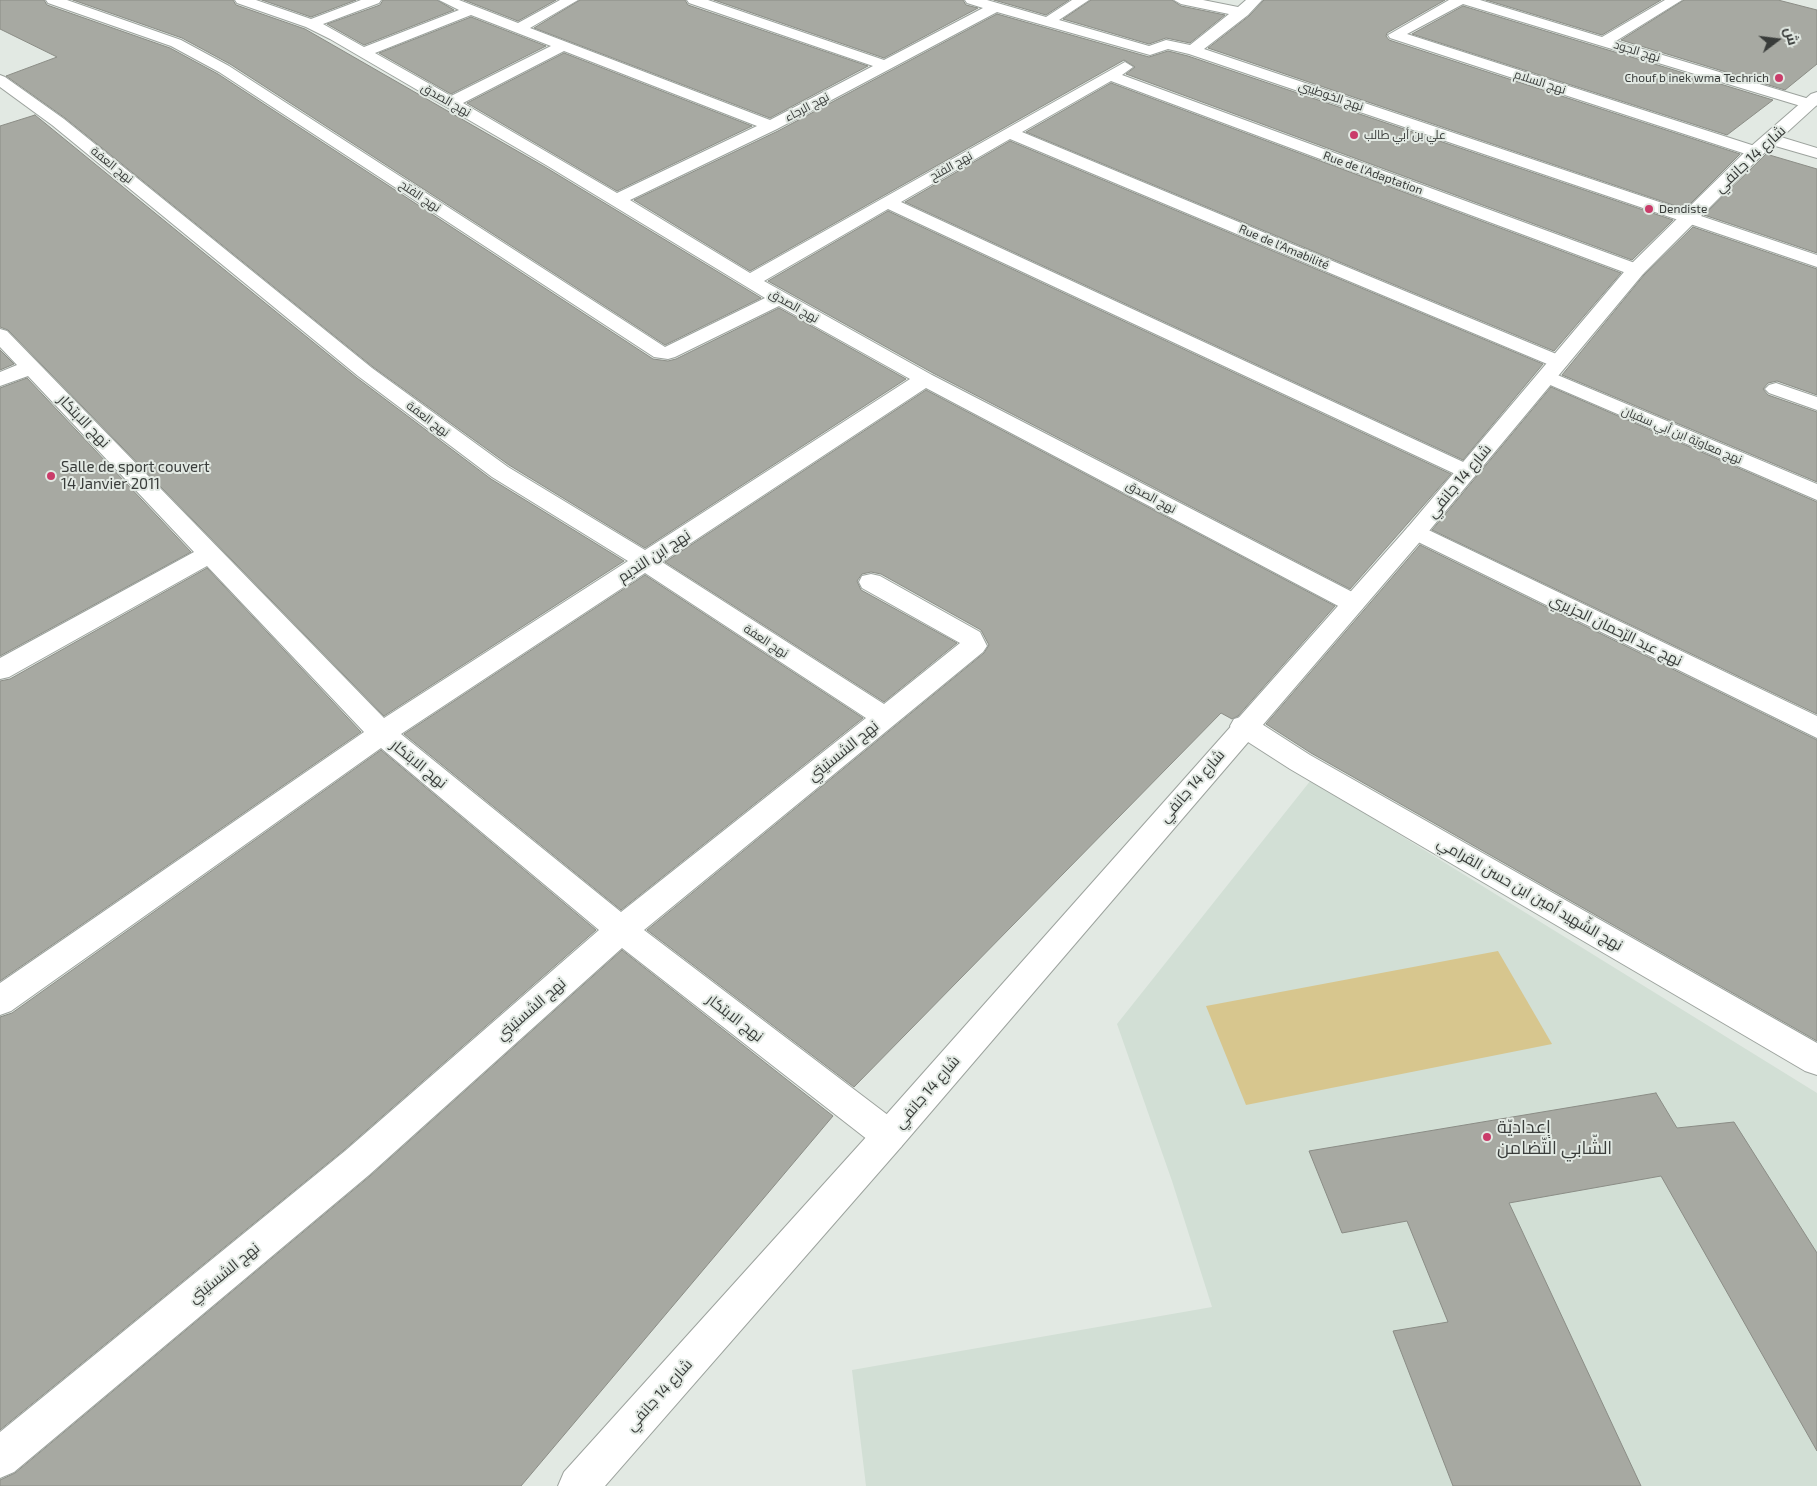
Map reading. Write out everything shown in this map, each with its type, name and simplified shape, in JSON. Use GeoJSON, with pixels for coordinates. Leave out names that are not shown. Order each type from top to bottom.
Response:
{"type":"FeatureCollection","features":[{"type":"Feature","properties":{"kind":"street","name":"نهج الفتح"},"geometry":{"type":"LineString","coordinates":[[54,0],[176,43],[224,69],[661,353],[668,353],[779,298]]}},
{"type":"Feature","properties":{"kind":"street"},"geometry":{"type":"LineString","coordinates":[[310,24],[374,0]]}},
{"type":"Feature","properties":{"kind":"street"},"geometry":{"type":"LineString","coordinates":[[446,0],[771,126]]}},
{"type":"Feature","properties":{"kind":"street"},"geometry":{"type":"LineString","coordinates":[[519,28],[571,0]]}},
{"type":"Feature","properties":{"kind":"street"},"geometry":{"type":"LineString","coordinates":[[694,0],[885,65]]}},
{"type":"Feature","properties":{"kind":"street","name":"نهج الخوطيبي"},"geometry":{"type":"LineString","coordinates":[[972,0],[1150,51],[1166,44],[1194,50],[1817,261]]}},
{"type":"Feature","properties":{"kind":"street"},"geometry":{"type":"LineString","coordinates":[[1047,22],[1082,0]]}},
{"type":"Feature","properties":{"kind":"street"},"geometry":{"type":"LineString","coordinates":[[1181,0],[1243,12]]}},
{"type":"Feature","properties":{"kind":"street"},"geometry":{"type":"LineString","coordinates":[[1194,50],[1243,12],[1255,0]]}},
{"type":"Feature","properties":{"kind":"street","name":"نهج السلام"},"geometry":{"type":"LineString","coordinates":[[1459,0],[1395,35],[1763,145]]}},
{"type":"Feature","properties":{"kind":"street","name":"نهج الجود"},"geometry":{"type":"LineString","coordinates":[[1465,0],[1813,100]]}},
{"type":"Feature","properties":{"kind":"street","name":"نهج الصدق"},"geometry":{"type":"LineString","coordinates":[[256,2],[310,24],[362,53],[616,200],[779,298],[925,379],[1353,602]]}},
{"type":"Feature","properties":{"kind":"street"},"geometry":{"type":"LineString","coordinates":[[1647,2],[1669,3]]}},
{"type":"Feature","properties":{"kind":"street"},"geometry":{"type":"LineString","coordinates":[[1605,41],[1669,3]]}},
{"type":"Feature","properties":{"kind":"street","name":"نهج الرجاء"},"geometry":{"type":"LineString","coordinates":[[616,200],[771,126],[995,7]]}},
{"type":"Feature","properties":{"kind":"street"},"geometry":{"type":"LineString","coordinates":[[362,53],[471,10]]}},
{"type":"Feature","properties":{"kind":"street"},"geometry":{"type":"LineString","coordinates":[[450,103],[565,45]]}},
{"type":"Feature","properties":{"kind":"street","name":"نهج الفتح"},"geometry":{"type":"LineString","coordinates":[[750,280],[1111,76],[1150,51]]}},
{"type":"Feature","properties":{"kind":"street","name":"Rue de l'Adaptation"},"geometry":{"type":"LineString","coordinates":[[1111,76],[1636,270]]}},
{"type":"Feature","properties":{"kind":"street","name":"نهج العفة"},"geometry":{"type":"LineString","coordinates":[[0,80],[123,174],[365,372],[500,472],[612,540],[644,563],[885,718]]}},
{"type":"Feature","properties":{"kind":"street","name":"شارع 14 جانفي"},"geometry":{"type":"LineString","coordinates":[[578,1486],[889,1136],[1244,726],[1416,532],[1636,270],[1688,217],[1813,100]]}},
{"type":"Feature","properties":{"kind":"street","name":"Rue de l'Amabilité"},"geometry":{"type":"LineString","coordinates":[[1010,133],[1553,369]]}},
{"type":"Feature","properties":{"kind":"street"},"geometry":{"type":"LineString","coordinates":[[1763,145],[1817,153]]}},
{"type":"Feature","properties":{"kind":"street"},"geometry":{"type":"LineString","coordinates":[[886,202],[1466,472]]}},
{"type":"Feature","properties":{"kind":"street","name":"نهج الابتكار"},"geometry":{"type":"LineString","coordinates":[[0,335],[382,733],[621,930],[889,1136]]}},
{"type":"Feature","properties":{"kind":"street"},"geometry":{"type":"LineString","coordinates":[[0,380],[31,367]]}},
{"type":"Feature","properties":{"kind":"street","name":"نهج معاويّة ابن أبي سفيان"},"geometry":{"type":"LineString","coordinates":[[1553,369],[1817,493]]}},
{"type":"Feature","properties":{"kind":"street","name":"نهج ابن النديم"},"geometry":{"type":"LineString","coordinates":[[0,1001],[382,733],[925,379]]}},
{"type":"Feature","properties":{"kind":"street"},"geometry":{"type":"LineString","coordinates":[[1776,388],[1817,404]]}},
{"type":"Feature","properties":{"kind":"street","name":"نهج عبد الرّحمان الجزيري"},"geometry":{"type":"LineString","coordinates":[[1416,532],[1817,728]]}},
{"type":"Feature","properties":{"kind":"street"},"geometry":{"type":"LineString","coordinates":[[0,670],[211,553]]}},
{"type":"Feature","properties":{"kind":"street","name":"نهج الشستيتي"},"geometry":{"type":"LineString","coordinates":[[0,1458],[357,1163],[621,930],[974,646],[971,638],[871,582]]}},
{"type":"Feature","properties":{"kind":"street","name":"نهج الشّهيد أمين ابن حسن القرامي"},"geometry":{"type":"LineString","coordinates":[[1244,726],[1300,762],[1817,1060]]}},
{"type":"Feature","properties":{"kind":"shaded area","name":"إعداديّة الشّابي التّضامن"},"geometry":{"type":"Polygon","coordinates":[[[1311,780],[1817,1093],[1817,1486],[866,1486],[852,1370],[1212,1307],[1172,1181],[1117,1024],[1311,780]]]}},
{"type":"Feature","properties":{"kind":"shaded area"},"geometry":{"type":"Polygon","coordinates":[[[1498,951],[1552,1044],[1246,1105],[1206,1006],[1498,951]]]}},
{"type":"Feature","properties":{"kind":"building"},"geometry":{"type":"Polygon","coordinates":[[[0,0],[44,0],[47,5],[170,48],[218,74],[653,359],[668,361],[676,359],[779,308],[906,379],[645,548],[509,465],[373,367],[65,118],[6,76],[57,57],[0,29],[0,0]]]}},
{"type":"Feature","properties":{"kind":"building"},"geometry":{"type":"Polygon","coordinates":[[[73,0],[233,0],[236,5],[305,29],[545,167],[761,298],[665,345],[230,64],[182,38],[73,0]]]}},
{"type":"Feature","properties":{"kind":"building"},"geometry":{"type":"Polygon","coordinates":[[[262,0],[356,0],[311,17],[262,0]]]}},
{"type":"Feature","properties":{"kind":"building"},"geometry":{"type":"Polygon","coordinates":[[[383,0],[437,0],[454,10],[364,45],[327,24],[380,5],[383,0]]]}},
{"type":"Feature","properties":{"kind":"building"},"geometry":{"type":"Polygon","coordinates":[[[464,0],[556,0],[518,21],[464,0]]]}},
{"type":"Feature","properties":{"kind":"building"},"geometry":{"type":"Polygon","coordinates":[[[580,0],[685,0],[688,5],[868,66],[770,118],[534,28],[580,0]]]}},
{"type":"Feature","properties":{"kind":"building"},"geometry":{"type":"Polygon","coordinates":[[[714,0],[963,0],[966,5],[978,8],[884,58],[714,0]]]}},
{"type":"Feature","properties":{"kind":"building"},"geometry":{"type":"Polygon","coordinates":[[[994,0],[1069,0],[1046,15],[994,0]]]}},
{"type":"Feature","properties":{"kind":"building"},"geometry":{"type":"Polygon","coordinates":[[[1091,0],[1172,0],[1181,6],[1225,15],[1190,43],[1166,38],[1149,44],[1063,19],[1091,0]]]}},
{"type":"Feature","properties":{"kind":"building"},"geometry":{"type":"Polygon","coordinates":[[[1264,0],[1445,0],[1387,33],[1386,36],[1389,40],[1740,154],[1685,209],[1208,48],[1249,16],[1264,0]]]}},
{"type":"Feature","properties":{"kind":"building"},"geometry":{"type":"Polygon","coordinates":[[[1486,0],[1661,0],[1602,35],[1486,0]]]}},
{"type":"Feature","properties":{"kind":"building"},"geometry":{"type":"Polygon","coordinates":[[[1684,0],[1778,0],[1817,10],[1817,64],[1785,90],[1621,40],[1684,0]]]}},
{"type":"Feature","properties":{"kind":"building"},"geometry":{"type":"Polygon","coordinates":[[[1463,6],[1773,100],[1727,135],[1412,34],[1463,6]]]}},
{"type":"Feature","properties":{"kind":"building"},"geometry":{"type":"Polygon","coordinates":[[[997,14],[1149,57],[1168,51],[1188,56],[1673,220],[1632,260],[1126,74],[1135,67],[1124,60],[750,271],[634,200],[778,131],[997,14]]]}},
{"type":"Feature","properties":{"kind":"building"},"geometry":{"type":"Polygon","coordinates":[[[471,17],[546,46],[451,94],[379,53],[471,17]]]}},
{"type":"Feature","properties":{"kind":"building"},"geometry":{"type":"Polygon","coordinates":[[[564,53],[752,126],[617,191],[467,103],[564,53]]]}},
{"type":"Feature","properties":{"kind":"building"},"geometry":{"type":"Polygon","coordinates":[[[1111,83],[1621,273],[1554,351],[1026,132],[1111,83]]]}},
{"type":"Feature","properties":{"kind":"building"},"geometry":{"type":"Polygon","coordinates":[[[35,115],[357,378],[491,479],[624,561],[384,716],[8,330],[0,327],[0,126],[35,115]]]}},
{"type":"Feature","properties":{"kind":"building"},"geometry":{"type":"Polygon","coordinates":[[[1010,141],[1543,364],[1463,460],[905,202],[1010,141]]]}},
{"type":"Feature","properties":{"kind":"building"},"geometry":{"type":"Polygon","coordinates":[[[1766,154],[1817,169],[1817,253],[1704,215],[1766,154]]]}},
{"type":"Feature","properties":{"kind":"building"},"geometry":{"type":"Polygon","coordinates":[[[888,211],[1451,474],[1350,589],[933,373],[768,281],[888,211]]]}},
{"type":"Feature","properties":{"kind":"building"},"geometry":{"type":"Polygon","coordinates":[[[1693,227],[1817,269],[1817,395],[1777,381],[1768,383],[1763,389],[1768,395],[1817,412],[1817,482],[1562,375],[1644,275],[1693,227]]]}},
{"type":"Feature","properties":{"kind":"building"},"geometry":{"type":"Polygon","coordinates":[[[0,350],[14,364],[0,370],[0,350]]]}},
{"type":"Feature","properties":{"kind":"building","name":"Salle de sport couvert 14 Janvier 2011"},"geometry":{"type":"Polygon","coordinates":[[[27,378],[191,552],[0,656],[0,388],[27,378]]]}},
{"type":"Feature","properties":{"kind":"building"},"geometry":{"type":"Polygon","coordinates":[[[1551,387],[1817,502],[1817,714],[1432,530],[1551,387]]]}},
{"type":"Feature","properties":{"kind":"building"},"geometry":{"type":"Polygon","coordinates":[[[926,390],[1335,606],[1238,716],[1232,719],[1221,713],[854,1087],[647,930],[984,653],[989,645],[981,630],[881,574],[871,572],[862,574],[857,581],[861,590],[957,643],[884,702],[665,562],[926,390]]]}},
{"type":"Feature","properties":{"kind":"building"},"geometry":{"type":"Polygon","coordinates":[[[1420,545],[1817,740],[1817,1041],[1311,753],[1266,724],[1420,545]]]}},
{"type":"Feature","properties":{"kind":"building"},"geometry":{"type":"Polygon","coordinates":[[[207,568],[361,732],[0,981],[0,681],[10,679],[207,568]]]}},
{"type":"Feature","properties":{"kind":"building"},"geometry":{"type":"Polygon","coordinates":[[[645,575],[863,718],[621,910],[404,734],[645,575]]]}},
{"type":"Feature","properties":{"kind":"building"},"geometry":{"type":"Polygon","coordinates":[[[381,750],[596,930],[344,1150],[0,1430],[0,1017],[12,1013],[381,750]]]}},
{"type":"Feature","properties":{"kind":"building"},"geometry":{"type":"Polygon","coordinates":[[[622,950],[833,1116],[521,1486],[0,1486],[0,1480],[15,1473],[370,1176],[622,950]]]}},
{"type":"Feature","properties":{"kind":"building"},"geometry":{"type":"Polygon","coordinates":[[[1656,1093],[1677,1128],[1734,1122],[1817,1253],[1817,1451],[1661,1176],[1509,1203],[1641,1486],[1453,1486],[1393,1331],[1448,1322],[1407,1221],[1342,1233],[1309,1151],[1656,1093]]]}},
{"type":"Feature","properties":{"kind":"place","name":"Chouf b inek wma Techrich"},"geometry":{"type":"Point","coordinates":[1779,78]}},
{"type":"Feature","properties":{"kind":"place","name":"علي بن أبي طالب"},"geometry":{"type":"Point","coordinates":[1354,135]}},
{"type":"Feature","properties":{"kind":"place","name":"Dendiste"},"geometry":{"type":"Point","coordinates":[1649,209]}},
{"type":"Feature","properties":{"kind":"place","name":"Salle de sport couvert 14 Janvier 2011"},"geometry":{"type":"Point","coordinates":[51,476]}},
{"type":"Feature","properties":{"kind":"place","name":"إعداديّة الشّابي التّضامن"},"geometry":{"type":"Point","coordinates":[1487,1137]}}]}
